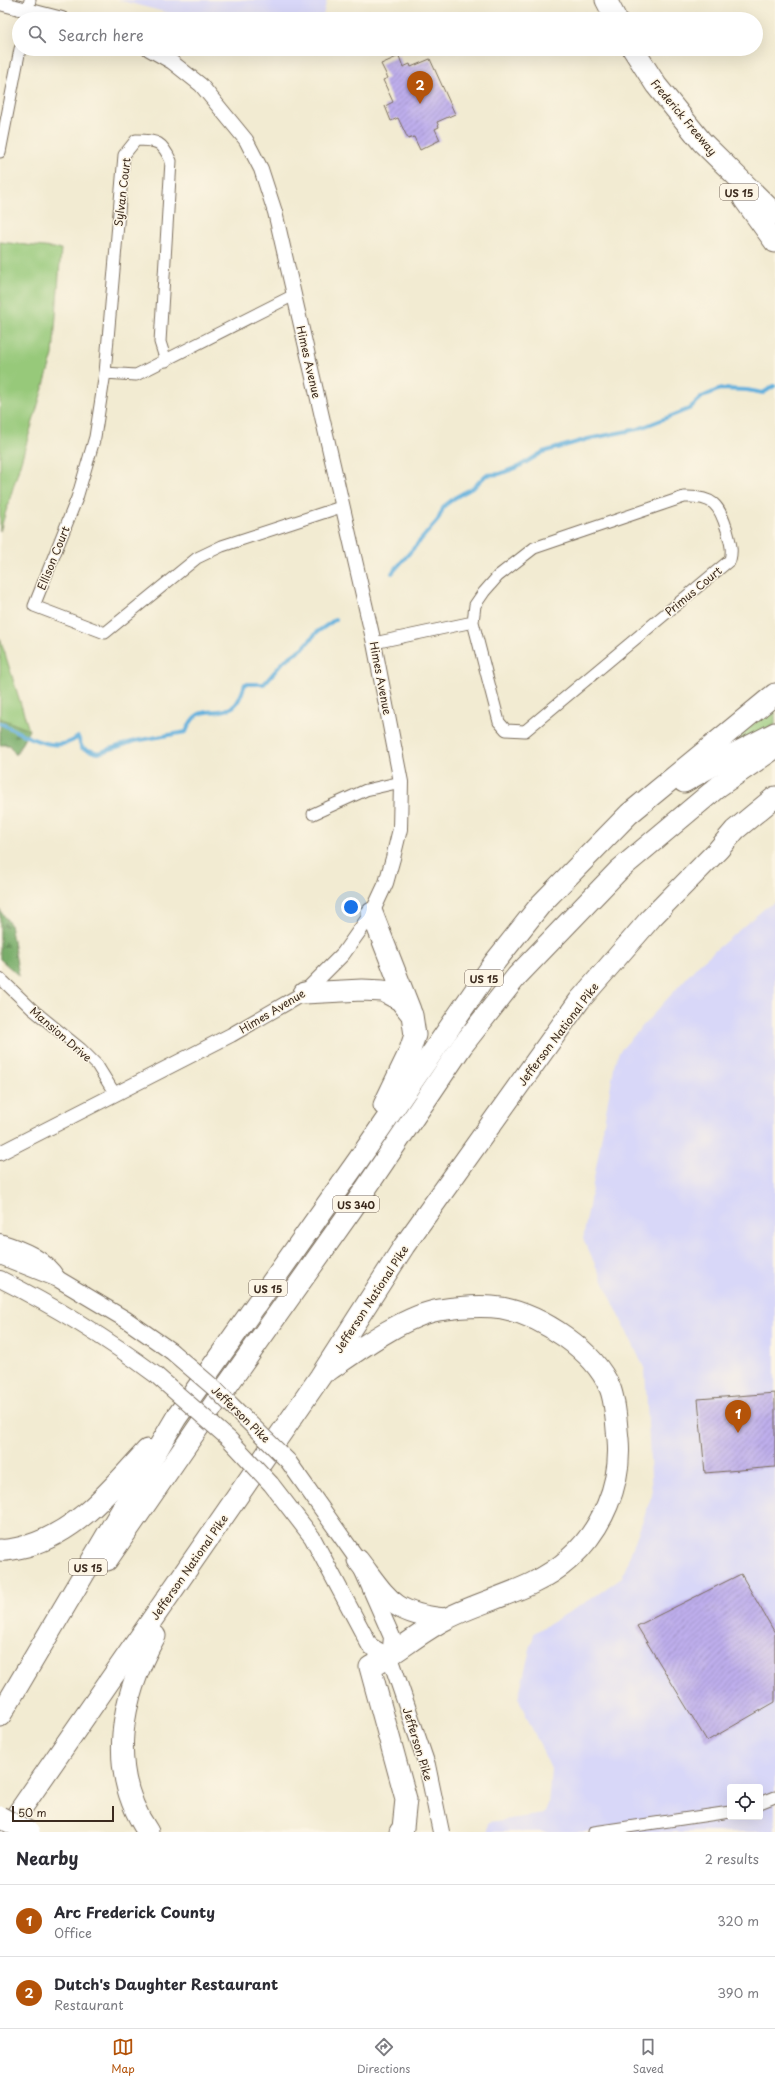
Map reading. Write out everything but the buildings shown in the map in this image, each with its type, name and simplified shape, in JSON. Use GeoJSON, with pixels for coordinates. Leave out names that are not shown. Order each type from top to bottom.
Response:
{"type":"FeatureCollection","features":[{"type":"Feature","properties":{"kind":"highway"},"geometry":{"type":"LineString","coordinates":[[606,0],[612,12]]}},
{"type":"Feature","properties":{"kind":"highway","name":"Frederick Freeway"},"geometry":{"type":"LineString","coordinates":[[637,56],[656,86],[702,142],[775,214]]}},
{"type":"Feature","properties":{"kind":"highway","name":"US 15"},"geometry":{"type":"LineString","coordinates":[[702,142],[775,242]]}},
{"type":"Feature","properties":{"kind":"highway","name":"US 15"},"geometry":{"type":"LineString","coordinates":[[0,1716],[176,1418],[359,1159],[494,963],[541,904],[629,814],[775,694]]}},
{"type":"Feature","properties":{"kind":"highway"},"geometry":{"type":"LineString","coordinates":[[629,814],[726,758],[775,733]]}},
{"type":"Feature","properties":{"kind":"highway","name":"US 340"},"geometry":{"type":"LineString","coordinates":[[0,1716],[224,1390],[352,1209],[462,1046],[513,982],[619,870],[719,786],[775,748]]}},
{"type":"Feature","properties":{"kind":"highway","name":"Jefferson National Pike"},"geometry":{"type":"LineString","coordinates":[[5,1832],[52,1762],[320,1377],[404,1246],[579,1001],[652,918],[718,850],[735,830],[775,797]]}},
{"type":"Feature","properties":{"kind":"highway"},"geometry":{"type":"LineString","coordinates":[[718,850],[740,840],[775,814]]}},
{"type":"Feature","properties":{"kind":"highway"},"geometry":{"type":"LineString","coordinates":[[359,1159],[409,1053],[415,1035],[412,1015],[372,913]]}},
{"type":"Feature","properties":{"kind":"highway"},"geometry":{"type":"LineString","coordinates":[[304,993],[362,990],[383,991],[400,1000],[412,1015]]}},
{"type":"Feature","properties":{"kind":"highway"},"geometry":{"type":"LineString","coordinates":[[320,1377],[374,1338],[437,1310],[471,1307],[502,1308],[537,1320],[570,1340],[582,1350],[593,1361],[610,1388],[616,1419],[619,1449],[617,1474],[612,1496],[587,1539],[569,1559],[539,1581],[445,1619],[390,1657],[370,1667],[406,1799],[403,1828],[400,1832]]}},
{"type":"Feature","properties":{"kind":"highway"},"geometry":{"type":"LineString","coordinates":[[0,1550],[9,1550],[36,1543],[66,1529],[93,1508],[176,1418]]}},
{"type":"Feature","properties":{"kind":"highway"},"geometry":{"type":"LineString","coordinates":[[148,1832],[141,1822],[129,1794],[124,1766],[122,1731],[129,1693],[140,1662],[201,1550]]}},
{"type":"Feature","properties":{"kind":"highway"},"geometry":{"type":"LineString","coordinates":[[358,1560],[388,1599],[398,1608],[415,1615],[445,1619]]}},
{"type":"Feature","properties":{"kind":"highway"},"geometry":{"type":"LineString","coordinates":[[0,1817],[29,1832]]}},
{"type":"Feature","properties":{"kind":"main road"},"geometry":{"type":"LineString","coordinates":[[0,1242],[43,1261],[51,1268],[58,1279]]}},
{"type":"Feature","properties":{"kind":"main road","name":"Jefferson Pike"},"geometry":{"type":"LineString","coordinates":[[0,1256],[58,1279],[125,1319],[171,1351],[214,1388],[288,1461],[358,1560],[392,1637],[390,1657],[427,1765],[441,1832]]}},
{"type":"Feature","properties":{"kind":"main road"},"geometry":{"type":"LineString","coordinates":[[0,1279],[36,1297],[109,1340],[156,1375],[229,1439],[271,1484],[312,1537],[370,1646],[390,1657]]}},
{"type":"Feature","properties":{"kind":"street"},"geometry":{"type":"LineString","coordinates":[[0,3],[28,10]]}},
{"type":"Feature","properties":{"kind":"street"},"geometry":{"type":"LineString","coordinates":[[0,151],[19,56]]}},
{"type":"Feature","properties":{"kind":"street","name":"Himes Avenue"},"geometry":{"type":"LineString","coordinates":[[0,1153],[232,1035],[304,993],[343,954],[372,913],[386,883],[398,836],[401,782],[374,643],[341,507],[275,212],[261,169],[246,140],[201,85],[172,62],[161,56]]}},
{"type":"Feature","properties":{"kind":"street","name":"Sylvan Court"},"geometry":{"type":"LineString","coordinates":[[105,373],[124,155],[136,140],[151,140],[164,146],[171,161],[160,342],[166,361]]}},
{"type":"Feature","properties":{"kind":"street"},"geometry":{"type":"LineString","coordinates":[[105,373],[136,375],[294,295]]}},
{"type":"Feature","properties":{"kind":"street","name":"Ellison Court"},"geometry":{"type":"LineString","coordinates":[[105,373],[95,437],[77,498],[34,606],[105,633],[197,558],[222,546],[341,507]]}},
{"type":"Feature","properties":{"kind":"street","name":"Primus Court"},"geometry":{"type":"LineString","coordinates":[[701,496],[713,502],[721,512],[733,550],[730,560],[525,731],[506,730],[499,722],[473,622],[475,605],[484,592],[498,576],[534,548],[684,497],[701,496]]}},
{"type":"Feature","properties":{"kind":"street"},"geometry":{"type":"LineString","coordinates":[[374,643],[473,622]]}},
{"type":"Feature","properties":{"kind":"street"},"geometry":{"type":"LineString","coordinates":[[313,814],[366,790],[401,782]]}},
{"type":"Feature","properties":{"kind":"street","name":"Mansion Drive"},"geometry":{"type":"LineString","coordinates":[[0,978],[32,1009],[97,1065],[115,1094]]}},
{"type":"Feature","properties":{"kind":"street"},"geometry":{"type":"LineString","coordinates":[[763,1802],[775,1797]]}},
{"type":"Feature","properties":{"kind":"street"},"geometry":{"type":"LineString","coordinates":[[594,1832],[727,1812]]}},
{"type":"Feature","properties":{"kind":"shaded area"},"geometry":{"type":"Polygon","coordinates":[[[118,0],[327,0],[324,12],[165,12],[118,0]]]}},
{"type":"Feature","properties":{"kind":"shaded area"},"geometry":{"type":"Polygon","coordinates":[[[775,902],[775,1832],[487,1832],[488,1822],[544,1814],[548,1804],[551,1769],[518,1698],[534,1633],[591,1599],[622,1577],[652,1495],[645,1370],[583,1239],[615,1062],[619,1052],[698,965],[765,908],[775,902]]]}},
{"type":"Feature","properties":{"kind":"green space"},"geometry":{"type":"Polygon","coordinates":[[[0,242],[61,249],[53,355],[0,531],[0,242]]]}},
{"type":"Feature","properties":{"kind":"green space"},"geometry":{"type":"Polygon","coordinates":[[[0,638],[29,730],[0,718],[0,638]]]}},
{"type":"Feature","properties":{"kind":"green space"},"geometry":{"type":"Polygon","coordinates":[[[775,703],[775,725],[699,765],[775,703]]]}},
{"type":"Feature","properties":{"kind":"green space"},"geometry":{"type":"Polygon","coordinates":[[[0,718],[29,730],[16,755],[9,745],[0,745],[0,718]]]}},
{"type":"Feature","properties":{"kind":"green space"},"geometry":{"type":"Polygon","coordinates":[[[0,910],[10,924],[19,976],[0,959],[0,910]]]}},
{"type":"Feature","properties":{"kind":"waterway"},"geometry":{"type":"LineString","coordinates":[[392,573],[438,520],[444,506],[474,487],[486,475],[499,474],[518,467],[543,452],[588,439],[638,429],[689,409],[702,397],[720,389],[747,390],[763,393],[774,386]]}},
{"type":"Feature","properties":{"kind":"waterway"},"geometry":{"type":"LineString","coordinates":[[0,723],[28,737],[49,744],[69,742],[78,737],[82,748],[98,753],[135,741],[186,732],[191,722],[201,713],[227,710],[234,706],[240,698],[245,684],[264,684],[284,661],[303,648],[317,632],[336,619]]}},
{"type":"Feature","properties":{"kind":"place","name":"Dutch's Daughter Restaurant"},"geometry":{"type":"Point","coordinates":[420,104]}},
{"type":"Feature","properties":{"kind":"place","name":"Arc Frederick County"},"geometry":{"type":"Point","coordinates":[738,1433]}}]}
